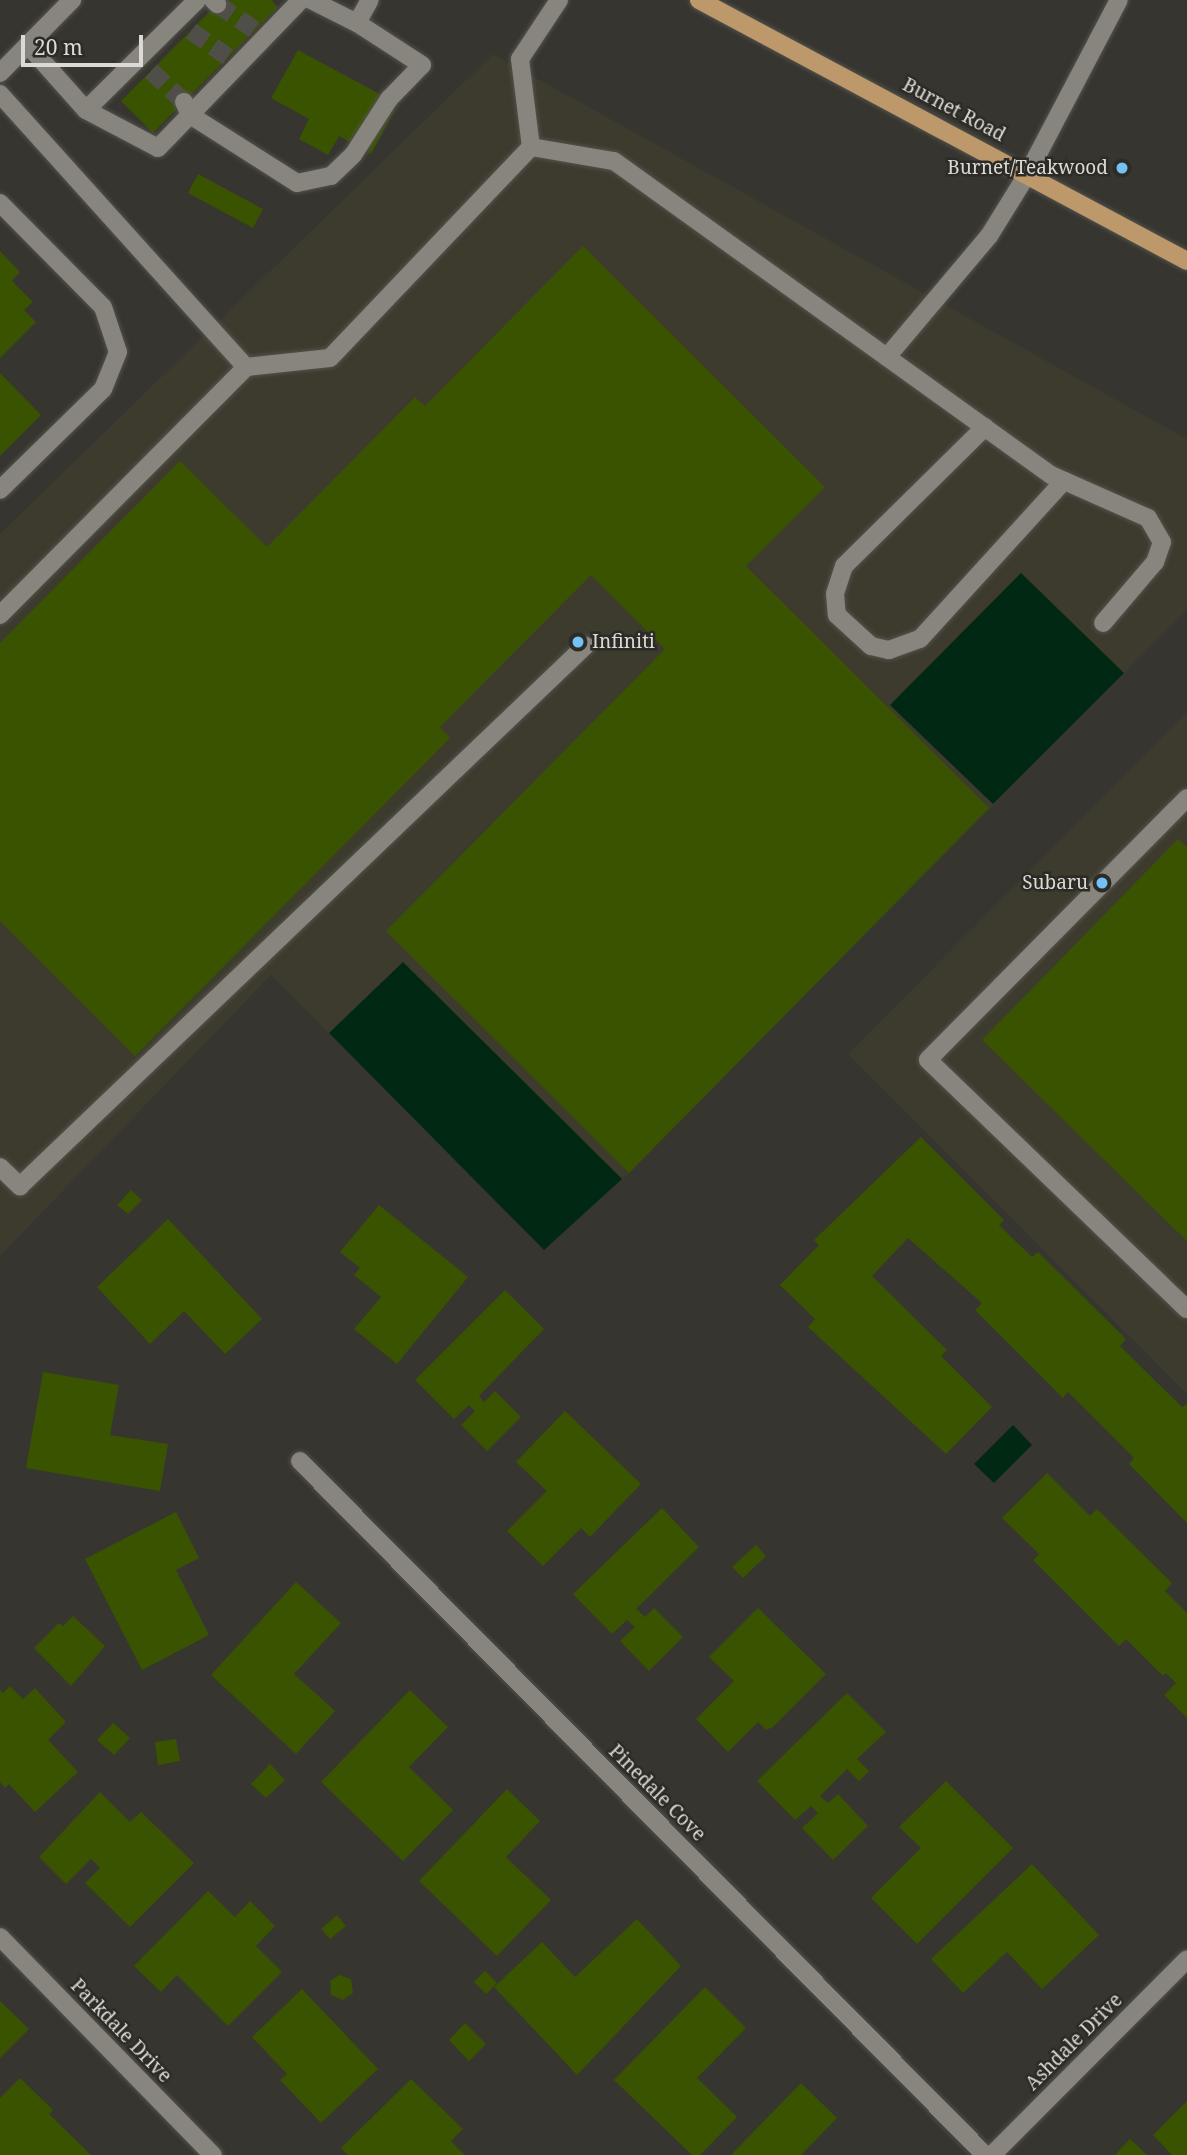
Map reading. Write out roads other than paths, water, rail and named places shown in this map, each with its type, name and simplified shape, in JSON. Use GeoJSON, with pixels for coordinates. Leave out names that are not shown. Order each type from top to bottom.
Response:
{"type":"FeatureCollection","features":[{"type":"Feature","properties":{"kind":"main road","name":"Burnet Road"},"geometry":{"type":"LineString","coordinates":[[699,0],[1028,173],[1187,261]]}},
{"type":"Feature","properties":{"kind":"street"},"geometry":{"type":"LineString","coordinates":[[0,73],[72,0]]}},
{"type":"Feature","properties":{"kind":"street"},"geometry":{"type":"LineString","coordinates":[[86,110],[144,65],[184,25],[197,0]]}},
{"type":"Feature","properties":{"kind":"street"},"geometry":{"type":"LineString","coordinates":[[27,45],[86,110],[158,148],[187,109],[261,32],[301,0]]}},
{"type":"Feature","properties":{"kind":"street"},"geometry":{"type":"LineString","coordinates":[[187,109],[296,183],[331,176],[353,155],[389,99],[422,65],[357,23],[312,0]]}},
{"type":"Feature","properties":{"kind":"street"},"geometry":{"type":"LineString","coordinates":[[357,23],[370,0]]}},
{"type":"Feature","properties":{"kind":"street"},"geometry":{"type":"LineString","coordinates":[[531,147],[520,60],[559,0]]}},
{"type":"Feature","properties":{"kind":"street"},"geometry":{"type":"LineString","coordinates":[[887,357],[989,236],[1028,173],[1119,0]]}},
{"type":"Feature","properties":{"kind":"street"},"geometry":{"type":"LineString","coordinates":[[0,94],[246,367]]}},
{"type":"Feature","properties":{"kind":"street"},"geometry":{"type":"LineString","coordinates":[[531,147],[614,161],[985,428],[1064,481],[1148,518],[1162,542],[1155,562],[1103,623]]}},
{"type":"Feature","properties":{"kind":"street"},"geometry":{"type":"LineString","coordinates":[[0,615],[246,367],[330,358],[531,147]]}},
{"type":"Feature","properties":{"kind":"street"},"geometry":{"type":"LineString","coordinates":[[0,202],[103,307],[118,352],[103,389],[0,490]]}},
{"type":"Feature","properties":{"kind":"street"},"geometry":{"type":"LineString","coordinates":[[985,428],[844,566],[835,594],[837,615],[871,646],[890,650],[920,639],[1064,481]]}},
{"type":"Feature","properties":{"kind":"street"},"geometry":{"type":"LineString","coordinates":[[0,1167],[20,1186],[585,646]]}},
{"type":"Feature","properties":{"kind":"street"},"geometry":{"type":"LineString","coordinates":[[1187,798],[928,1060],[1187,1309]]}},
{"type":"Feature","properties":{"kind":"street","name":"Pinedale Cove"},"geometry":{"type":"LineString","coordinates":[[300,1461],[985,2155]]}},
{"type":"Feature","properties":{"kind":"street","name":"Parkdale Drive"},"geometry":{"type":"LineString","coordinates":[[0,1937],[213,2155]]}},
{"type":"Feature","properties":{"kind":"street","name":"Ashdale Drive"},"geometry":{"type":"LineString","coordinates":[[992,2155],[1187,1959]]}},
{"type":"Feature","properties":{"kind":"tunnel"},"geometry":{"type":"LineString","coordinates":[[217,4],[255,30]]}},
{"type":"Feature","properties":{"kind":"tunnel"},"geometry":{"type":"LineString","coordinates":[[191,31],[228,57]]}},
{"type":"Feature","properties":{"kind":"tunnel"},"geometry":{"type":"LineString","coordinates":[[151,71],[184,102]]}},
{"type":"Feature","properties":{"kind":"place","name":"Burnet/Teakwood"},"geometry":{"type":"Point","coordinates":[1122,168]}},
{"type":"Feature","properties":{"kind":"place","name":"Infiniti"},"geometry":{"type":"Point","coordinates":[578,642]}},
{"type":"Feature","properties":{"kind":"place","name":"Subaru"},"geometry":{"type":"Point","coordinates":[1102,883]}}]}
